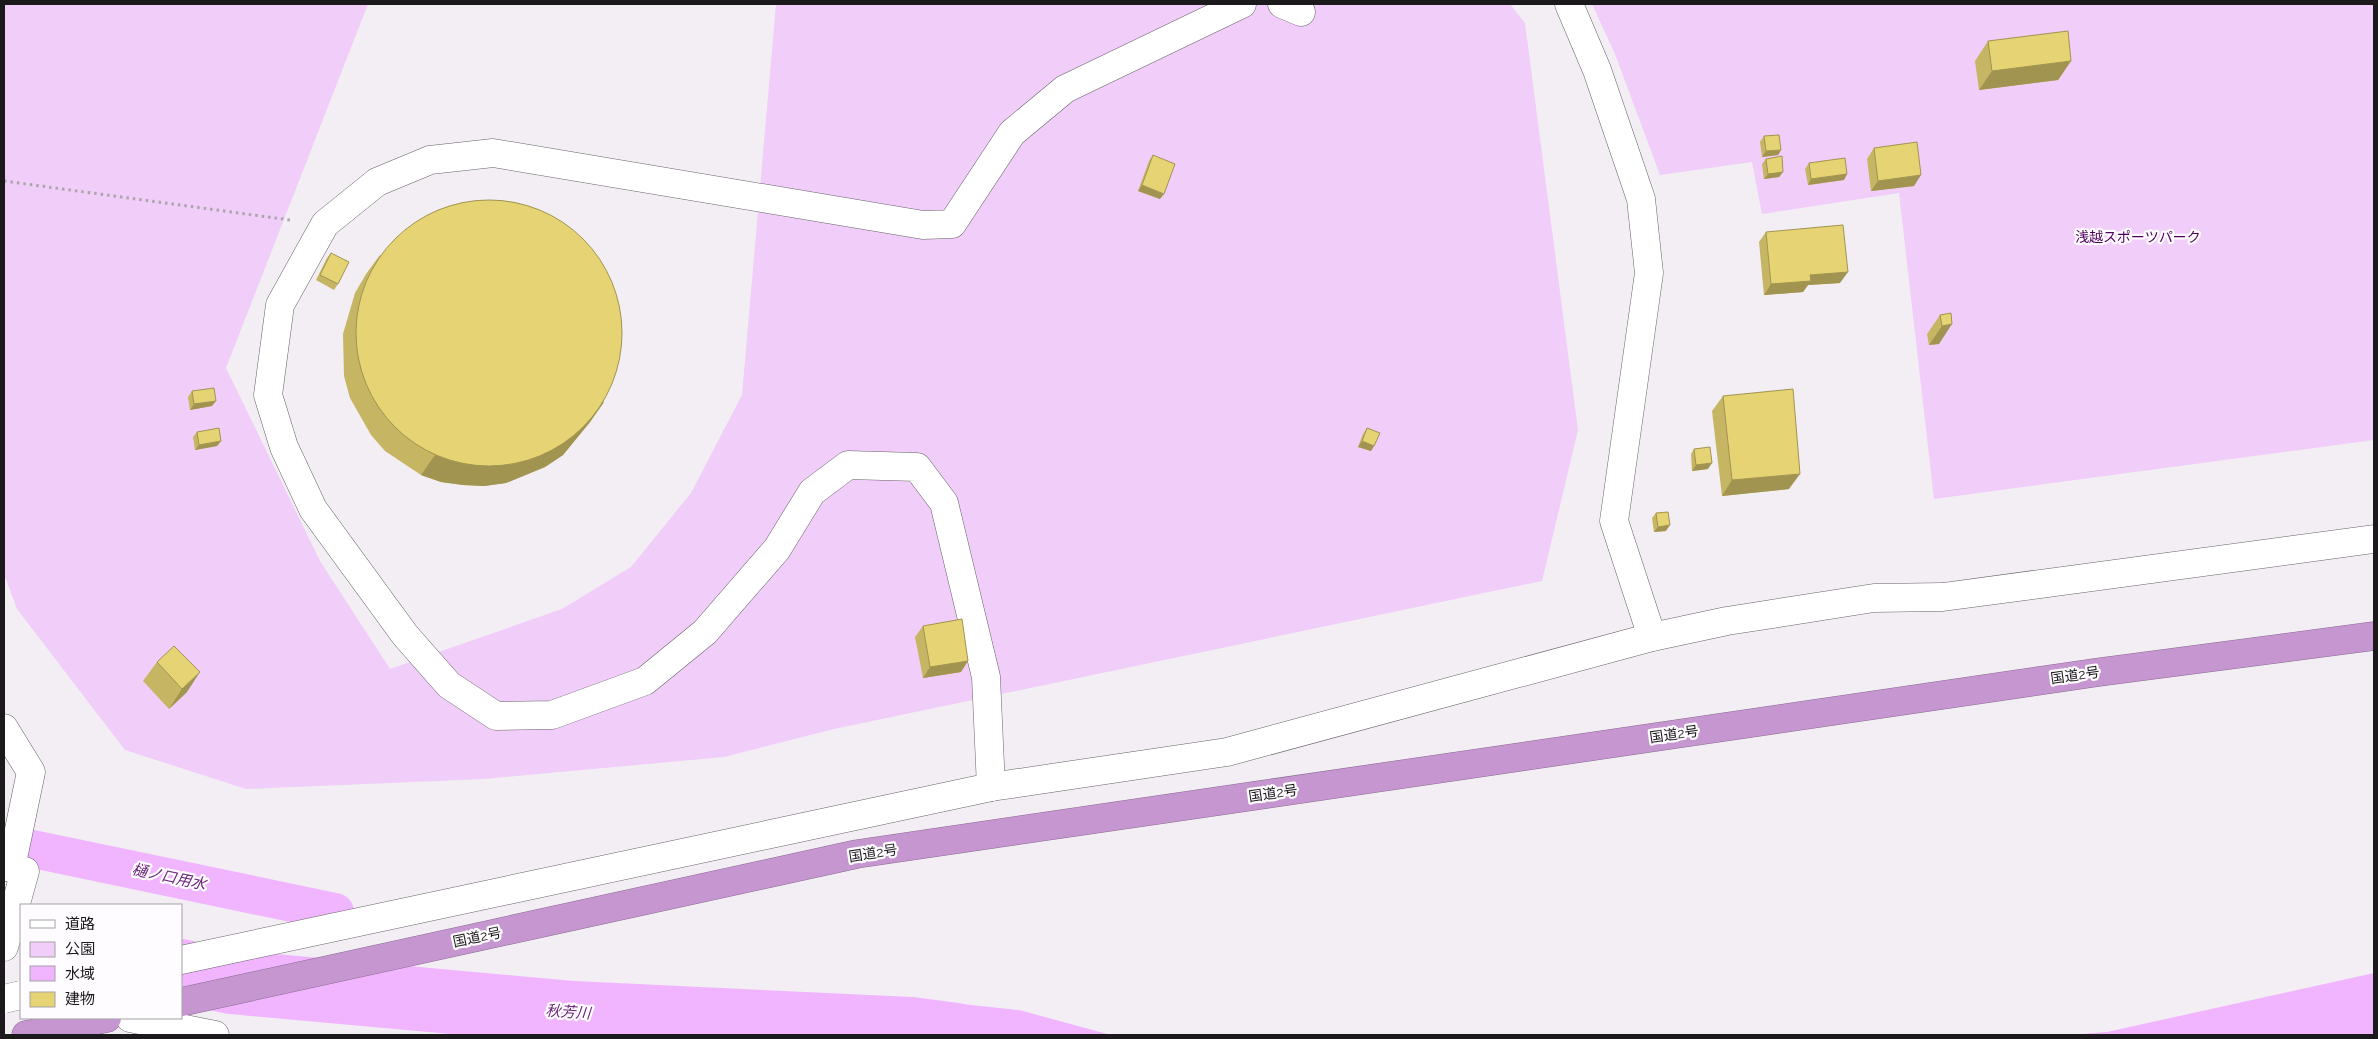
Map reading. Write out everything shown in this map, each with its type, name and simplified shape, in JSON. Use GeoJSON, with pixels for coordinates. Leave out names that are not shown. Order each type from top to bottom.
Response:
{"type":"FeatureCollection","features":[{"type":"Feature","properties":{"kind":"highway","name":"国道2号"},"geometry":{"type":"LineString","coordinates":[[182,1002],[858,854],[2090,673],[2374,636]]}},
{"type":"Feature","properties":{"kind":"highway"},"geometry":{"type":"LineString","coordinates":[[26,1035],[102,1019]]}},
{"type":"Feature","properties":{"kind":"street"},"geometry":{"type":"LineString","coordinates":[[991,787],[986,677],[944,503],[917,467],[875,464],[848,465],[812,492],[777,549],[705,632],[645,680],[552,715],[496,716],[450,685],[404,635],[313,509],[284,447],[268,396],[280,305],[325,224],[377,182],[430,160],[493,153],[923,225],[952,224],[1012,133],[1065,89],[1242,4]]}},
{"type":"Feature","properties":{"kind":"street"},"geometry":{"type":"LineString","coordinates":[[1568,4],[1597,70],[1641,199],[1649,273],[1614,521],[1652,637]]}},
{"type":"Feature","properties":{"kind":"street"},"geometry":{"type":"LineString","coordinates":[[182,960],[991,787],[1227,752],[1652,637],[1727,621],[1874,598],[1943,597],[2374,539]]}},
{"type":"Feature","properties":{"kind":"street"},"geometry":{"type":"LineString","coordinates":[[4,728],[31,772],[13,868],[4,947]]}},
{"type":"Feature","properties":{"kind":"street"},"geometry":{"type":"LineString","coordinates":[[4,992],[20,995]]}},
{"type":"Feature","properties":{"kind":"street"},"geometry":{"type":"LineString","coordinates":[[4,999],[20,995]]}},
{"type":"Feature","properties":{"kind":"street"},"geometry":{"type":"LineString","coordinates":[[135,1019],[215,1035]]}},
{"type":"Feature","properties":{"kind":"path"},"geometry":{"type":"LineString","coordinates":[[4,181],[325,224]]}},
{"type":"Feature","properties":{"kind":"green space"},"geometry":{"type":"Polygon","coordinates":[[[4,4],[368,4],[226,368],[320,561],[390,669],[562,609],[631,567],[691,493],[742,395],[776,4],[1510,4],[1525,23],[1578,430],[1542,581],[834,729],[724,757],[484,779],[246,789],[125,750],[17,609],[4,574],[4,4]]]}},
{"type":"Feature","properties":{"kind":"green space","name":"浅越スポーツパーク"},"geometry":{"type":"Polygon","coordinates":[[[1592,4],[2374,4],[2374,440],[1934,499],[1899,193],[1762,214],[1752,162],[1660,175],[1615,54],[1592,4]]]}},
{"type":"Feature","properties":{"kind":"water"},"geometry":{"type":"Polygon","coordinates":[[[2374,973],[2374,1035],[2068,1035],[2107,1032],[2374,973]]]}},
{"type":"Feature","properties":{"kind":"water"},"geometry":{"type":"Polygon","coordinates":[[[924,1000],[1019,1010],[1111,1035],[921,1035],[924,1000]]]}},
{"type":"Feature","properties":{"kind":"building"},"geometry":{"type":"Polygon","coordinates":[[[2068,31],[2071,61],[1992,71],[1988,41],[2068,31]]]}},
{"type":"Feature","properties":{"kind":"building"},"geometry":{"type":"Polygon","coordinates":[[[1779,135],[1781,150],[1766,151],[1764,136],[1779,135]]]}},
{"type":"Feature","properties":{"kind":"building"},"geometry":{"type":"Polygon","coordinates":[[[1917,142],[1921,175],[1878,181],[1874,148],[1917,142]]]}},
{"type":"Feature","properties":{"kind":"building"},"geometry":{"type":"Polygon","coordinates":[[[1153,155],[1175,164],[1164,194],[1142,185],[1153,155]]]}},
{"type":"Feature","properties":{"kind":"building"},"geometry":{"type":"Polygon","coordinates":[[[1782,156],[1783,172],[1768,174],[1766,159],[1782,156]]]}},
{"type":"Feature","properties":{"kind":"building"},"geometry":{"type":"Polygon","coordinates":[[[1845,158],[1847,174],[1811,179],[1809,163],[1845,158]]]}},
{"type":"Feature","properties":{"kind":"building"},"geometry":{"type":"Polygon","coordinates":[[[489,200],[515,203],[540,210],[563,222],[583,239],[600,259],[612,282],[619,307],[622,333],[619,359],[612,384],[600,407],[583,427],[563,444],[540,456],[515,463],[489,466],[463,463],[438,456],[415,444],[395,427],[378,407],[366,384],[359,359],[356,333],[359,307],[366,282],[378,259],[395,239],[415,222],[438,210],[463,203],[489,200]]]}},
{"type":"Feature","properties":{"kind":"building"},"geometry":{"type":"Polygon","coordinates":[[[1843,225],[1848,272],[1810,275],[1811,281],[1771,284],[1766,232],[1843,225]]]}},
{"type":"Feature","properties":{"kind":"building"},"geometry":{"type":"Polygon","coordinates":[[[331,253],[349,262],[338,284],[320,275],[331,253]]]}},
{"type":"Feature","properties":{"kind":"building"},"geometry":{"type":"Polygon","coordinates":[[[1951,313],[1952,324],[1942,326],[1940,315],[1951,313]]]}},
{"type":"Feature","properties":{"kind":"building"},"geometry":{"type":"Polygon","coordinates":[[[214,388],[216,401],[194,404],[192,391],[214,388]]]}},
{"type":"Feature","properties":{"kind":"building"},"geometry":{"type":"Polygon","coordinates":[[[1793,389],[1800,474],[1732,480],[1723,396],[1793,389]]]}},
{"type":"Feature","properties":{"kind":"building"},"geometry":{"type":"Polygon","coordinates":[[[219,428],[221,441],[199,445],[197,432],[219,428]]]}},
{"type":"Feature","properties":{"kind":"building"},"geometry":{"type":"Polygon","coordinates":[[[1367,428],[1380,433],[1374,446],[1362,441],[1367,428]]]}},
{"type":"Feature","properties":{"kind":"building"},"geometry":{"type":"Polygon","coordinates":[[[1710,447],[1712,463],[1696,465],[1694,449],[1710,447]]]}},
{"type":"Feature","properties":{"kind":"building"},"geometry":{"type":"Polygon","coordinates":[[[1668,512],[1670,525],[1658,527],[1656,513],[1668,512]]]}},
{"type":"Feature","properties":{"kind":"building"},"geometry":{"type":"Polygon","coordinates":[[[962,619],[968,661],[930,667],[923,626],[962,619]]]}},
{"type":"Feature","properties":{"kind":"building"},"geometry":{"type":"Polygon","coordinates":[[[174,646],[200,672],[182,689],[157,662],[174,646]]]}},
{"type":"Feature","properties":{"kind":"waterway","name":"樋ノ口用水"},"geometry":{"type":"LineString","coordinates":[[4,843],[335,912]]}},
{"type":"Feature","properties":{"kind":"waterway","name":"秋芳川"},"geometry":{"type":"LineString","coordinates":[[182,971],[231,982],[573,1013],[911,1029],[956,1035]]}}]}
